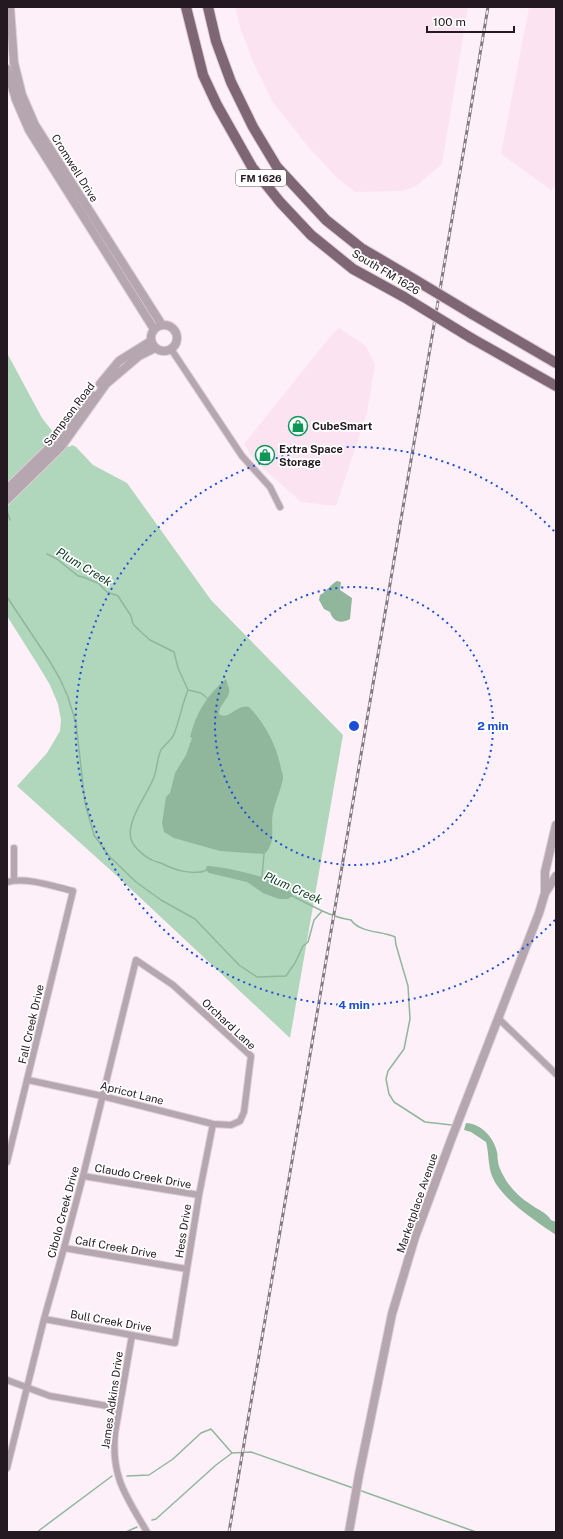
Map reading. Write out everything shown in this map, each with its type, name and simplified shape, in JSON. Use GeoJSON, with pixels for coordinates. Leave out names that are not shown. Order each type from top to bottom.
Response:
{"type":"FeatureCollection","features":[{"type":"Feature","properties":{"kind":"main road","name":"South FM 1626"},"geometry":{"type":"LineString","coordinates":[[186,7],[203,75],[217,105],[252,167],[280,202],[310,235],[353,268],[471,338],[556,386]]}},
{"type":"Feature","properties":{"kind":"main road","name":"South FM 1626"},"geometry":{"type":"LineString","coordinates":[[208,7],[216,41],[231,82],[253,127],[277,167],[326,220],[361,248],[556,363]]}},
{"type":"Feature","properties":{"kind":"street","name":"Cromwell Drive"},"geometry":{"type":"LineString","coordinates":[[10,7],[14,63],[22,95],[35,125],[158,327]]}},
{"type":"Feature","properties":{"kind":"street","name":"Cromwell Drive"},"geometry":{"type":"LineString","coordinates":[[7,69],[16,100],[29,130],[158,327]]}},
{"type":"Feature","properties":{"kind":"street"},"geometry":{"type":"LineString","coordinates":[[166,325],[172,328],[177,334],[176,342],[171,349],[163,351],[153,345],[151,334],[158,327],[166,325]]}},
{"type":"Feature","properties":{"kind":"street","name":"Sampson Road"},"geometry":{"type":"LineString","coordinates":[[7,489],[55,442],[119,361],[153,345]]}},
{"type":"Feature","properties":{"kind":"street","name":"Sampson Road"},"geometry":{"type":"LineString","coordinates":[[7,500],[61,447],[106,384],[153,345]]}},
{"type":"Feature","properties":{"kind":"street"},"geometry":{"type":"LineString","coordinates":[[171,349],[242,456],[270,487],[280,507]]}},
{"type":"Feature","properties":{"kind":"street","name":"Marketplace Avenue"},"geometry":{"type":"LineString","coordinates":[[545,893],[545,872],[556,824]]}},
{"type":"Feature","properties":{"kind":"street"},"geometry":{"type":"LineString","coordinates":[[7,882],[14,880],[14,848]]}},
{"type":"Feature","properties":{"kind":"street"},"geometry":{"type":"LineString","coordinates":[[545,872],[556,875]]}},
{"type":"Feature","properties":{"kind":"street","name":"Marketplace Avenue"},"geometry":{"type":"LineString","coordinates":[[349,1532],[359,1475],[392,1314],[415,1237],[451,1140],[499,1019],[539,913],[545,893],[556,875]]}},
{"type":"Feature","properties":{"kind":"street","name":"Fall Creek Drive"},"geometry":{"type":"LineString","coordinates":[[7,1162],[73,891],[36,882],[14,880]]}},
{"type":"Feature","properties":{"kind":"street","name":"Cibolo Creek Drive"},"geometry":{"type":"LineString","coordinates":[[7,1468],[44,1319],[83,1176],[136,960]]}},
{"type":"Feature","properties":{"kind":"street","name":"Orchard Lane"},"geometry":{"type":"LineString","coordinates":[[136,960],[173,985],[251,1056],[244,1112],[240,1121],[231,1125]]}},
{"type":"Feature","properties":{"kind":"street"},"geometry":{"type":"LineString","coordinates":[[499,1019],[556,1074]]}},
{"type":"Feature","properties":{"kind":"street","name":"Apricot Lane"},"geometry":{"type":"LineString","coordinates":[[28,1080],[102,1096],[213,1124],[231,1125]]}},
{"type":"Feature","properties":{"kind":"street","name":"Hess Drive"},"geometry":{"type":"LineString","coordinates":[[175,1343],[199,1195],[213,1124]]}},
{"type":"Feature","properties":{"kind":"street","name":"Claudo Creek Drive"},"geometry":{"type":"LineString","coordinates":[[83,1176],[199,1195]]}},
{"type":"Feature","properties":{"kind":"street","name":"Calf Creek Drive"},"geometry":{"type":"LineString","coordinates":[[64,1248],[187,1269]]}},
{"type":"Feature","properties":{"kind":"street","name":"Bull Creek Drive"},"geometry":{"type":"LineString","coordinates":[[44,1319],[175,1343]]}},
{"type":"Feature","properties":{"kind":"street","name":"James Adkins Drive"},"geometry":{"type":"LineString","coordinates":[[132,1336],[114,1448],[115,1463],[119,1479],[125,1493],[147,1532]]}},
{"type":"Feature","properties":{"kind":"street"},"geometry":{"type":"LineString","coordinates":[[7,1380],[64,1399],[120,1408]]}},
{"type":"Feature","properties":{"kind":"shaded area"},"geometry":{"type":"Polygon","coordinates":[[[235,7],[468,7],[442,164],[416,186],[403,191],[355,192],[337,178],[305,143],[272,101],[253,62],[240,27],[235,7]]]}},
{"type":"Feature","properties":{"kind":"shaded area"},"geometry":{"type":"Polygon","coordinates":[[[529,7],[556,7],[556,185],[551,190],[501,154],[529,7]]]}},
{"type":"Feature","properties":{"kind":"shaded area"},"geometry":{"type":"Polygon","coordinates":[[[339,328],[366,346],[375,365],[367,413],[336,506],[301,502],[254,460],[244,444],[333,333],[339,328]]]}},
{"type":"Feature","properties":{"kind":"shaded area"},"geometry":{"type":"Polygon","coordinates":[[[7,353],[42,418],[53,432],[69,447],[72,445],[76,447],[93,465],[127,483],[211,600],[343,735],[290,1038],[117,876],[17,786],[47,753],[60,731],[61,720],[58,704],[50,685],[7,616],[7,507],[11,502],[7,498],[7,353]]]}},
{"type":"Feature","properties":{"kind":"shaded area"},"geometry":{"type":"Polygon","coordinates":[[[337,581],[341,582],[340,590],[352,598],[350,619],[341,622],[335,620],[330,612],[324,609],[319,600],[320,595],[337,581]]]}},
{"type":"Feature","properties":{"kind":"shaded area"},"geometry":{"type":"Polygon","coordinates":[[[226,679],[229,692],[219,714],[223,716],[230,714],[241,707],[249,707],[270,735],[277,752],[283,774],[272,818],[272,840],[268,850],[264,854],[220,851],[174,838],[164,832],[162,823],[166,797],[170,793],[175,773],[186,755],[192,738],[190,737],[195,720],[213,691],[226,679]]]}},
{"type":"Feature","properties":{"kind":"shaded area"},"geometry":{"type":"Polygon","coordinates":[[[208,866],[241,871],[267,879],[288,889],[293,895],[288,899],[279,899],[263,893],[247,882],[209,873],[206,870],[206,867],[208,866]]]}},
{"type":"Feature","properties":{"kind":"shaded area"},"geometry":{"type":"Polygon","coordinates":[[[466,1123],[476,1125],[490,1136],[495,1146],[498,1163],[508,1184],[522,1198],[544,1213],[551,1220],[556,1222],[556,1235],[520,1209],[503,1193],[492,1176],[486,1142],[471,1132],[464,1130],[466,1123]]]}},
{"type":"Feature","properties":{"kind":"waterway","name":"Plum Creek"},"geometry":{"type":"LineString","coordinates":[[7,511],[10,520]]}},
{"type":"Feature","properties":{"kind":"waterway","name":"Plum Creek"},"geometry":{"type":"LineString","coordinates":[[47,554],[57,559],[78,576],[98,583],[107,592],[118,596],[131,616],[133,624],[150,640],[174,652],[178,668],[188,690],[174,734],[161,750],[154,777],[134,816],[130,832],[131,839],[134,845],[146,857],[154,861],[184,871],[202,872],[207,870]]}},
{"type":"Feature","properties":{"kind":"waterway"},"geometry":{"type":"LineString","coordinates":[[7,597],[49,660],[68,697],[76,723],[85,803],[94,835],[109,856],[136,882],[161,900],[195,919],[239,965],[257,977],[286,976],[295,963],[303,946],[308,942],[314,920],[322,911]]}},
{"type":"Feature","properties":{"kind":"waterway"},"geometry":{"type":"LineString","coordinates":[[188,690],[201,693],[207,698]]}},
{"type":"Feature","properties":{"kind":"waterway"},"geometry":{"type":"LineString","coordinates":[[262,877],[264,854]]}},
{"type":"Feature","properties":{"kind":"waterway","name":"Plum Creek"},"geometry":{"type":"LineString","coordinates":[[290,895],[327,913],[351,920],[365,930],[395,937],[408,986],[410,1019],[404,1049],[388,1071],[386,1079],[389,1094],[394,1102],[425,1122],[452,1125]]}},
{"type":"Feature","properties":{"kind":"waterway"},"geometry":{"type":"LineString","coordinates":[[127,1476],[149,1475],[173,1459],[201,1433],[211,1429],[232,1453]]}},
{"type":"Feature","properties":{"kind":"waterway"},"geometry":{"type":"LineString","coordinates":[[152,1520],[156,1519],[216,1465],[232,1453],[251,1452],[353,1488]]}},
{"type":"Feature","properties":{"kind":"waterway"},"geometry":{"type":"LineString","coordinates":[[37,1532],[112,1476]]}},
{"type":"Feature","properties":{"kind":"waterway"},"geometry":{"type":"LineString","coordinates":[[359,1490],[476,1532]]}},
{"type":"Feature","properties":{"kind":"waterway"},"geometry":{"type":"LineString","coordinates":[[126,1532],[137,1527]]}},
{"type":"Feature","properties":{"kind":"railway"},"geometry":{"type":"LineString","coordinates":[[229,1532],[488,7]]}},
{"type":"Feature","properties":{"kind":"place","name":"CubeSmart"},"geometry":{"type":"Point","coordinates":[298,426]}},
{"type":"Feature","properties":{"kind":"place","name":"Extra Space Storage"},"geometry":{"type":"Point","coordinates":[265,455]}}]}
